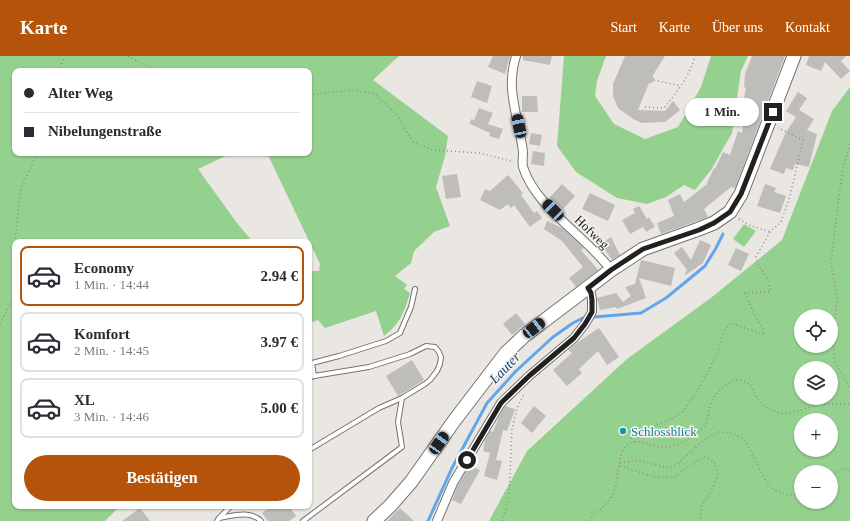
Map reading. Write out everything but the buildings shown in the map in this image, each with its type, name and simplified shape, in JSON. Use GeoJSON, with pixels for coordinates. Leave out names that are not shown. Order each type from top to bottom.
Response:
{"type":"FeatureCollection","features":[{"type":"Feature","properties":{"kind":"main road"},"geometry":{"type":"LineString","coordinates":[[374,521],[390,506],[411,482],[454,421],[506,353],[524,336],[611,270],[643,249],[699,230],[714,223],[730,212],[741,194],[794,56]]}},
{"type":"Feature","properties":{"kind":"street","name":"Hofweg"},"geometry":{"type":"LineString","coordinates":[[516,56],[512,69],[511,90],[521,139],[523,165],[532,186],[544,201],[601,257],[611,270]]}},
{"type":"Feature","properties":{"kind":"street"},"geometry":{"type":"LineString","coordinates":[[437,521],[453,483],[501,403],[529,376],[574,338],[585,324],[592,312],[591,293],[588,288]]}},
{"type":"Feature","properties":{"kind":"lane"},"geometry":{"type":"LineString","coordinates":[[312,363],[386,341],[400,333],[411,307],[415,289]]}},
{"type":"Feature","properties":{"kind":"lane"},"geometry":{"type":"LineString","coordinates":[[312,367],[314,376],[369,367],[410,354],[426,346],[435,347],[441,357],[440,364],[435,374],[425,384],[402,398],[379,408],[312,448]]}},
{"type":"Feature","properties":{"kind":"lane"},"geometry":{"type":"LineString","coordinates":[[304,521],[402,447],[398,422],[402,398]]}},
{"type":"Feature","properties":{"kind":"lane"},"geometry":{"type":"LineString","coordinates":[[218,519],[228,509]]}},
{"type":"Feature","properties":{"kind":"lane"},"geometry":{"type":"LineString","coordinates":[[218,519],[247,514],[261,521]]}},
{"type":"Feature","properties":{"kind":"path"},"geometry":{"type":"LineString","coordinates":[[59,68],[65,56]]}},
{"type":"Feature","properties":{"kind":"path"},"geometry":{"type":"LineString","coordinates":[[128,56],[150,68]]}},
{"type":"Feature","properties":{"kind":"path"},"geometry":{"type":"LineString","coordinates":[[645,107],[664,108],[692,69],[695,56]]}},
{"type":"Feature","properties":{"kind":"path"},"geometry":{"type":"LineString","coordinates":[[654,80],[680,86]]}},
{"type":"Feature","properties":{"kind":"path"},"geometry":{"type":"LineString","coordinates":[[312,95],[352,90],[375,94],[396,114],[413,142],[432,150],[480,153],[523,165]]}},
{"type":"Feature","properties":{"kind":"path"},"geometry":{"type":"LineString","coordinates":[[634,442],[631,438],[632,434],[628,431],[664,422],[679,414],[686,406],[716,354],[726,328],[731,323],[765,335],[745,293],[770,292],[770,283],[758,266],[756,257],[770,232],[781,222],[790,196],[803,140],[768,123]]}},
{"type":"Feature","properties":{"kind":"path"},"geometry":{"type":"LineString","coordinates":[[850,144],[842,172],[831,263],[836,298],[832,344],[835,362],[850,389]]}},
{"type":"Feature","properties":{"kind":"path"},"geometry":{"type":"LineString","coordinates":[[15,239],[20,191],[36,156]]}},
{"type":"Feature","properties":{"kind":"path"},"geometry":{"type":"LineString","coordinates":[[743,222],[770,232]]}},
{"type":"Feature","properties":{"kind":"path"},"geometry":{"type":"LineString","coordinates":[[0,324],[12,301]]}},
{"type":"Feature","properties":{"kind":"path"},"geometry":{"type":"LineString","coordinates":[[589,521],[610,501],[615,490],[621,454],[624,449],[634,442],[664,448],[678,444],[699,432],[708,420],[710,406],[714,396],[728,383],[738,380],[750,384],[765,407],[783,414],[818,404],[850,404]]}},
{"type":"Feature","properties":{"kind":"path"},"geometry":{"type":"LineString","coordinates":[[502,521],[509,497],[512,429],[517,408],[524,394]]}},
{"type":"Feature","properties":{"kind":"path"},"geometry":{"type":"LineString","coordinates":[[620,464],[637,460],[669,468],[676,465],[704,440],[718,432],[733,433],[745,440],[765,479],[774,490],[786,495],[794,495]]}},
{"type":"Feature","properties":{"kind":"path"},"geometry":{"type":"LineString","coordinates":[[620,464],[655,477],[674,477],[691,464],[704,457],[714,461],[718,474],[711,492],[702,505],[700,521]]}},
{"type":"Feature","properties":{"kind":"path"},"geometry":{"type":"LineString","coordinates":[[838,472],[842,469],[850,470]]}},
{"type":"Feature","properties":{"kind":"green space"},"geometry":{"type":"Polygon","coordinates":[[[0,56],[399,56],[373,80],[448,136],[445,156],[436,187],[450,226],[434,232],[414,251],[411,263],[395,276],[407,285],[404,289],[410,293],[406,306],[398,322],[384,336],[376,311],[325,328],[318,320],[312,322],[312,271],[319,271],[320,264],[312,247],[312,239],[308,239],[268,156],[312,156],[312,68],[12,68],[12,156],[226,156],[198,169],[250,239],[12,239],[12,509],[117,509],[105,521],[0,521],[0,56]]]}},
{"type":"Feature","properties":{"kind":"green space"},"geometry":{"type":"Polygon","coordinates":[[[564,56],[606,56],[597,81],[595,96],[614,124],[645,139],[678,127],[701,87],[711,56],[748,56],[741,71],[732,133],[711,170],[695,190],[684,185],[666,197],[647,204],[617,198],[576,172],[557,146],[564,56]]]}},
{"type":"Feature","properties":{"kind":"green space"},"geometry":{"type":"Polygon","coordinates":[[[850,87],[850,521],[489,521],[527,451],[627,359],[712,297],[782,240],[832,111],[850,87]]]}},
{"type":"Feature","properties":{"kind":"green space"},"geometry":{"type":"Polygon","coordinates":[[[744,224],[756,231],[744,247],[733,239],[744,224]]]}},
{"type":"Feature","properties":{"kind":"waterway","name":"Lauter"},"geometry":{"type":"LineString","coordinates":[[428,521],[452,468],[487,403],[516,371],[553,337],[583,318],[641,313],[666,298],[705,266],[723,234]]}},
{"type":"Feature","properties":{"kind":"place","name":"Schlossblick"},"geometry":{"type":"Point","coordinates":[623,431]}},
{"type":"Feature","properties":{"kind":"route"},"geometry":{"type":"LineString","coordinates":[[467,460],[501,403],[529,376],[574,338],[585,324],[592,312],[591,293],[588,288],[611,270],[643,249],[699,230],[714,223],[730,212],[741,194],[773,112]]}}]}
